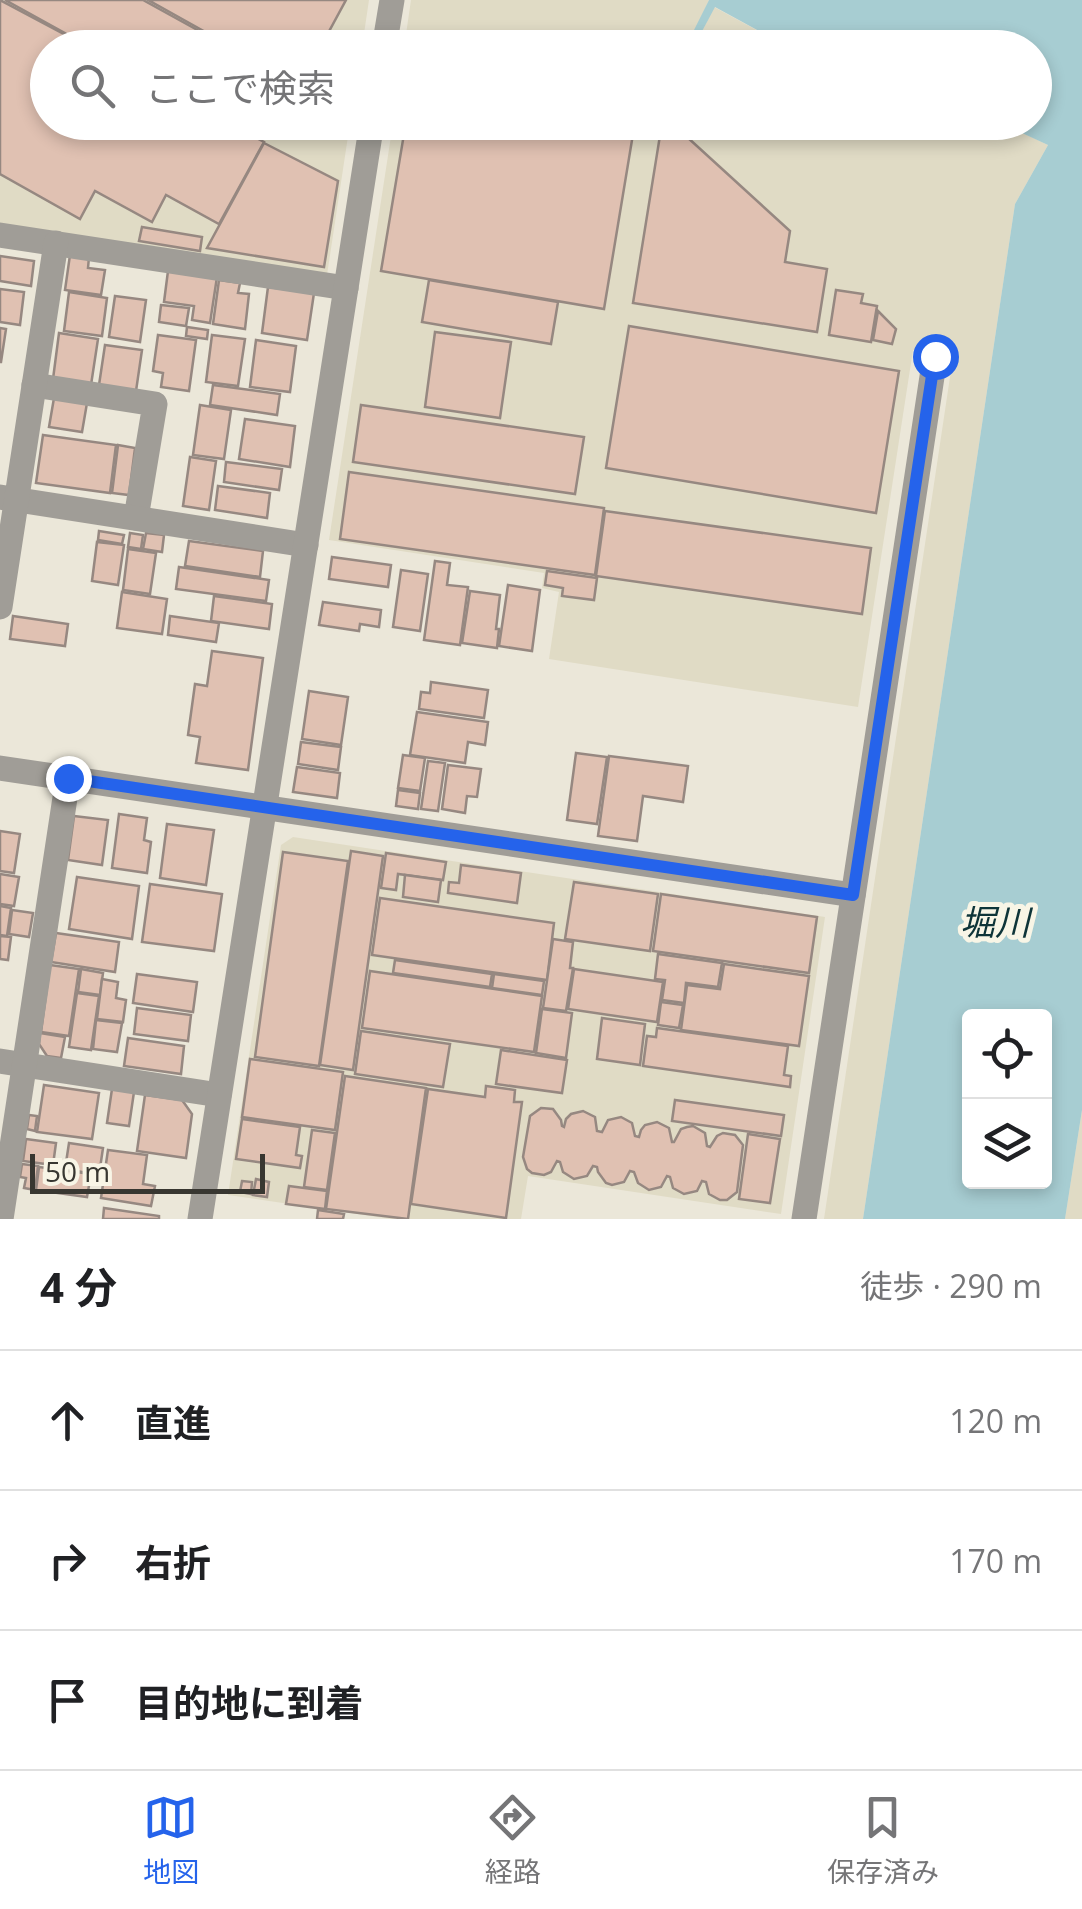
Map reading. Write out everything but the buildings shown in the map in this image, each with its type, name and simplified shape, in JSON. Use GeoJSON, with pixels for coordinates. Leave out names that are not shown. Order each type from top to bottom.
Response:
{"type":"FeatureCollection","features":[{"type":"Feature","properties":{"kind":"street"},"geometry":{"type":"LineString","coordinates":[[387,30],[392,0]]}},
{"type":"Feature","properties":{"kind":"street"},"geometry":{"type":"LineString","coordinates":[[200,1219],[369,140]]}},
{"type":"Feature","properties":{"kind":"street"},"geometry":{"type":"LineString","coordinates":[[0,234],[346,288]]}},
{"type":"Feature","properties":{"kind":"street"},"geometry":{"type":"LineString","coordinates":[[0,607],[8,498],[34,385],[56,243]]}},
{"type":"Feature","properties":{"kind":"street"},"geometry":{"type":"LineString","coordinates":[[804,1219],[935,356]]}},
{"type":"Feature","properties":{"kind":"street"},"geometry":{"type":"LineString","coordinates":[[34,385],[155,404],[136,518]]}},
{"type":"Feature","properties":{"kind":"street"},"geometry":{"type":"LineString","coordinates":[[8,498],[306,544]]}},
{"type":"Feature","properties":{"kind":"street"},"geometry":{"type":"LineString","coordinates":[[0,768],[853,895]]}},
{"type":"Feature","properties":{"kind":"street"},"geometry":{"type":"LineString","coordinates":[[1,1219],[12,1063],[68,778]]}},
{"type":"Feature","properties":{"kind":"street"},"geometry":{"type":"LineString","coordinates":[[12,1063],[220,1095]]}},
{"type":"Feature","properties":{"kind":"shaded area"},"geometry":{"type":"Polygon","coordinates":[[[0,0],[369,0],[365,30],[30,30],[30,140],[347,140],[327,275],[0,225],[0,0]]]}},
{"type":"Feature","properties":{"kind":"shaded area"},"geometry":{"type":"Polygon","coordinates":[[[411,0],[709,0],[695,30],[407,30],[411,0]]]}},
{"type":"Feature","properties":{"kind":"shaded area"},"geometry":{"type":"Polygon","coordinates":[[[714,7],[757,30],[702,30],[714,7]]]}},
{"type":"Feature","properties":{"kind":"shaded area"},"geometry":{"type":"Polygon","coordinates":[[[390,140],[1038,140],[1048,145],[1015,204],[863,1219],[824,1219],[953,357],[913,350],[858,707],[549,659],[559,592],[542,588],[544,573],[329,540],[390,140]]]}},
{"type":"Feature","properties":{"kind":"shaded area"},"geometry":{"type":"Polygon","coordinates":[[[293,837],[825,917],[781,1214],[528,1176],[521,1219],[391,1219],[228,1195],[281,845],[293,837]]]}},
{"type":"Feature","properties":{"kind":"shaded area"},"geometry":{"type":"Polygon","coordinates":[[[1082,1110],[1082,1219],[1065,1219],[1082,1110]]]}},
{"type":"Feature","properties":{"kind":"water","name":"堀川"},"geometry":{"type":"Polygon","coordinates":[[[709,0],[1082,0],[1082,1110],[1065,1219],[863,1219],[1015,204],[1048,145],[1037,140],[1052,140],[1052,30],[757,30],[715,7],[703,30],[694,30],[709,0]]]}},
{"type":"Feature","properties":{"kind":"route"},"geometry":{"type":"LineString","coordinates":[[68,778],[853,895],[935,356]]}}]}
